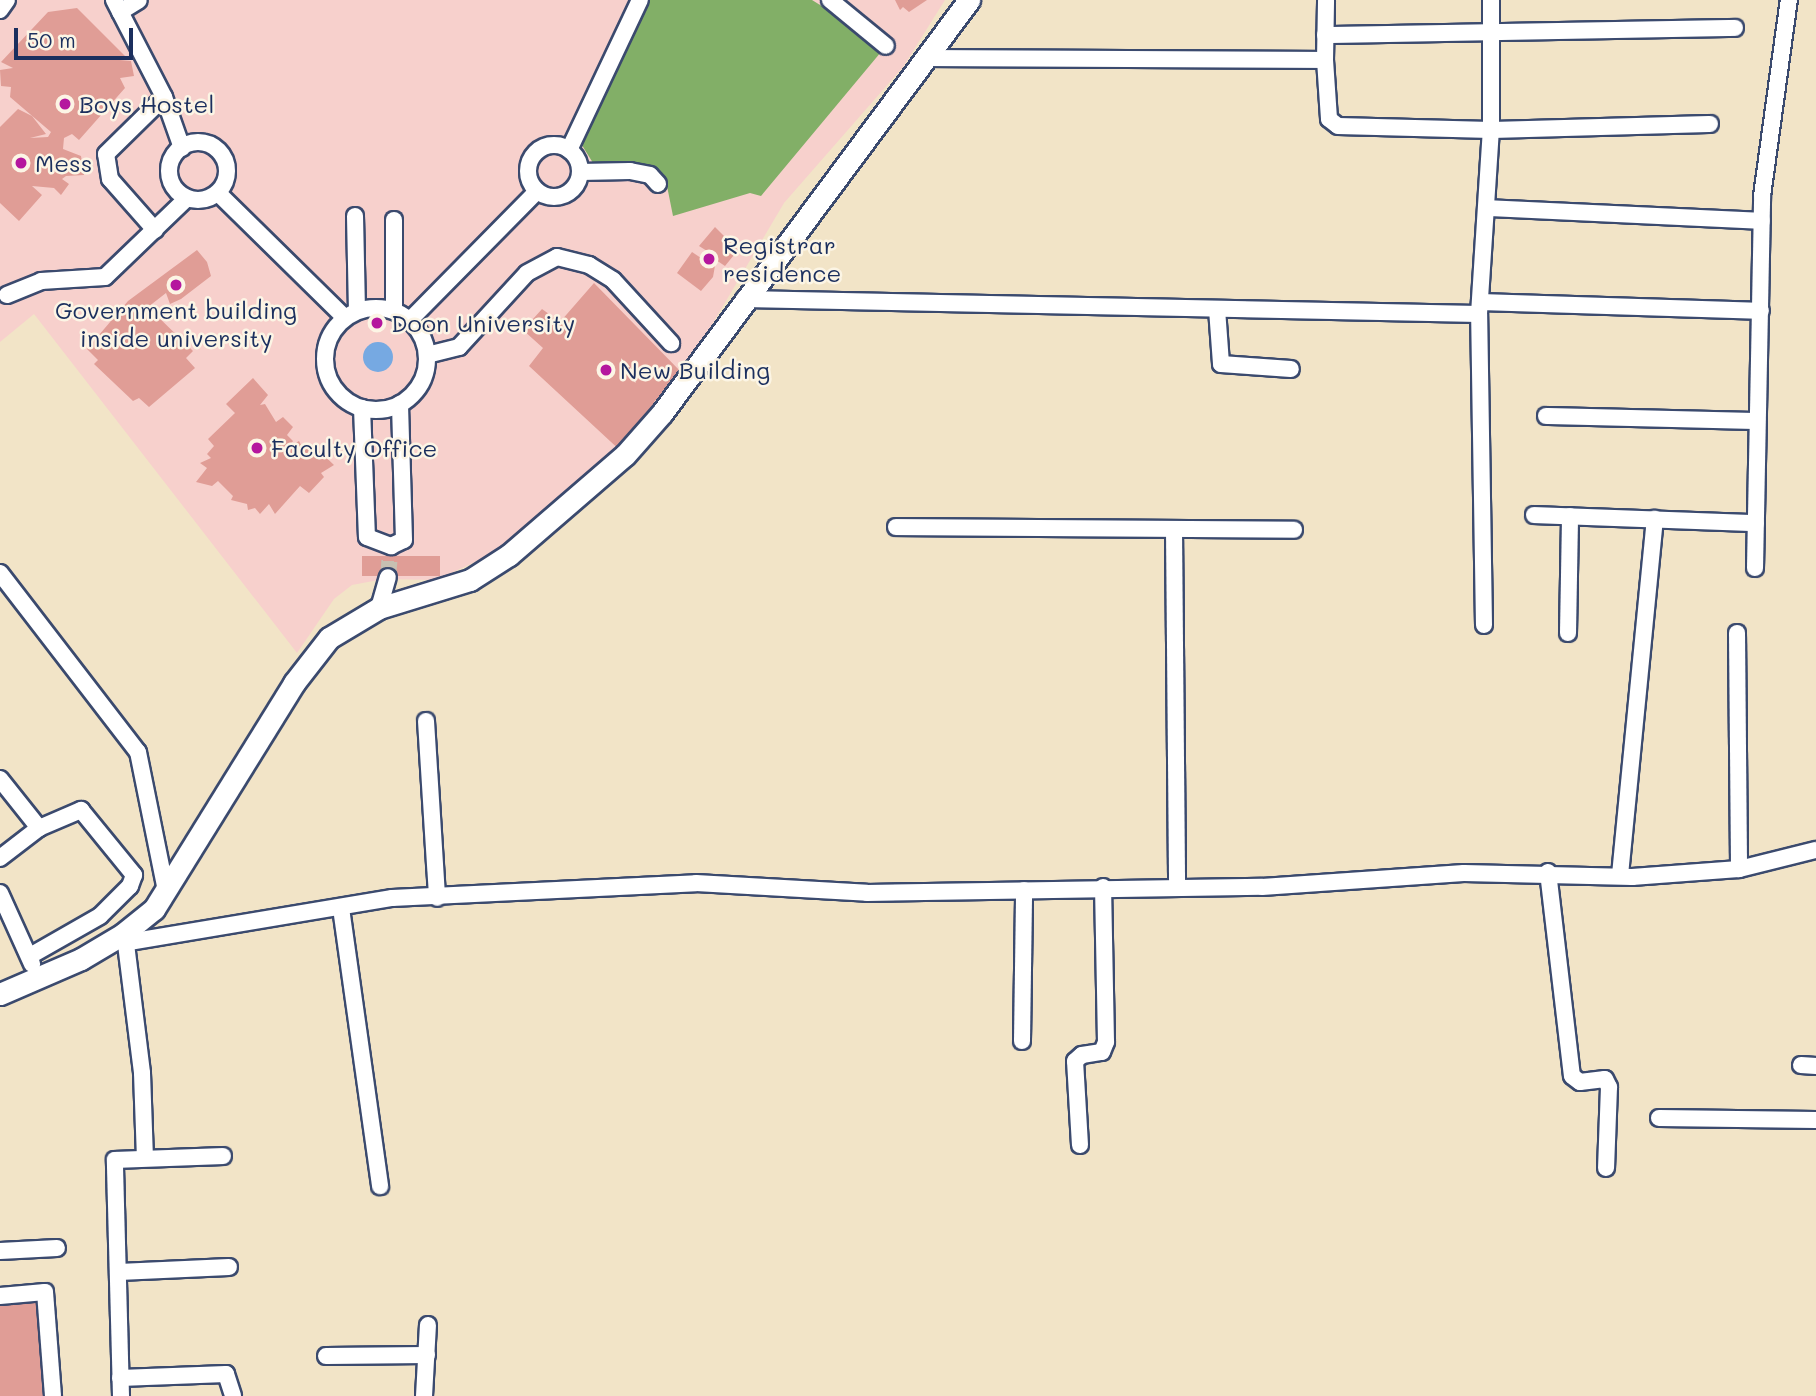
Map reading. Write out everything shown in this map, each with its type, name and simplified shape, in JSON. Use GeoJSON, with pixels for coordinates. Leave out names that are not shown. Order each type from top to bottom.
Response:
{"type":"FeatureCollection","features":[{"type":"Feature","properties":{"kind":"main road"},"geometry":{"type":"LineString","coordinates":[[0,993],[126,938],[153,909],[294,683],[329,638],[379,608],[470,580],[509,555],[625,455],[662,413],[744,299],[930,58],[969,0]]}},
{"type":"Feature","properties":{"kind":"street"},"geometry":{"type":"LineString","coordinates":[[0,10],[7,0]]}},
{"type":"Feature","properties":{"kind":"street"},"geometry":{"type":"LineString","coordinates":[[139,0],[117,6],[164,97],[182,148]]}},
{"type":"Feature","properties":{"kind":"street"},"geometry":{"type":"LineString","coordinates":[[830,0],[886,46]]}},
{"type":"Feature","properties":{"kind":"street"},"geometry":{"type":"LineString","coordinates":[[1326,0],[1326,105],[1335,125],[1491,130],[1710,124]]}},
{"type":"Feature","properties":{"kind":"street"},"geometry":{"type":"LineString","coordinates":[[1484,625],[1480,308],[1491,130],[1491,0]]}},
{"type":"Feature","properties":{"kind":"street"},"geometry":{"type":"LineString","coordinates":[[1755,568],[1762,221],[1768,140],[1789,0]]}},
{"type":"Feature","properties":{"kind":"street"},"geometry":{"type":"LineString","coordinates":[[569,150],[633,3]]}},
{"type":"Feature","properties":{"kind":"street"},"geometry":{"type":"LineString","coordinates":[[1325,35],[1735,28]]}},
{"type":"Feature","properties":{"kind":"street"},"geometry":{"type":"LineString","coordinates":[[930,58],[1325,60]]}},
{"type":"Feature","properties":{"kind":"street"},"geometry":{"type":"LineString","coordinates":[[155,230],[110,179],[106,154],[164,97]]}},
{"type":"Feature","properties":{"kind":"street"},"geometry":{"type":"LineString","coordinates":[[206,144],[221,153],[227,169],[218,193],[203,200],[187,198],[175,189],[170,174],[172,159],[182,148],[206,144]]}},
{"type":"Feature","properties":{"kind":"street"},"geometry":{"type":"LineString","coordinates":[[543,147],[569,150],[580,172],[574,188],[561,197],[537,191],[528,176],[531,159],[543,147]]}},
{"type":"Feature","properties":{"kind":"street"},"geometry":{"type":"LineString","coordinates":[[580,172],[629,171],[650,175],[658,184]]}},
{"type":"Feature","properties":{"kind":"street"},"geometry":{"type":"LineString","coordinates":[[410,320],[537,191]]}},
{"type":"Feature","properties":{"kind":"street"},"geometry":{"type":"LineString","coordinates":[[218,193],[351,314]]}},
{"type":"Feature","properties":{"kind":"street"},"geometry":{"type":"LineString","coordinates":[[7,295],[41,281],[105,277],[187,198]]}},
{"type":"Feature","properties":{"kind":"street"},"geometry":{"type":"LineString","coordinates":[[1487,208],[1762,221]]}},
{"type":"Feature","properties":{"kind":"street"},"geometry":{"type":"LineString","coordinates":[[351,314],[355,216]]}},
{"type":"Feature","properties":{"kind":"street"},"geometry":{"type":"LineString","coordinates":[[394,220],[394,310]]}},
{"type":"Feature","properties":{"kind":"street"},"geometry":{"type":"LineString","coordinates":[[427,355],[459,347],[527,273],[556,257],[589,265],[613,279],[671,343]]}},
{"type":"Feature","properties":{"kind":"street"},"geometry":{"type":"LineString","coordinates":[[744,299],[1217,309],[1761,310]]}},
{"type":"Feature","properties":{"kind":"street"},"geometry":{"type":"LineString","coordinates":[[1217,309],[1221,364],[1292,369]]}},
{"type":"Feature","properties":{"kind":"street"},"geometry":{"type":"LineString","coordinates":[[394,310],[410,320],[423,337],[427,355],[425,375],[415,392],[400,404],[362,408],[334,389],[326,368],[331,335],[351,314],[394,310]]}},
{"type":"Feature","properties":{"kind":"street"},"geometry":{"type":"LineString","coordinates":[[362,408],[367,537],[390,551],[404,540],[400,404]]}},
{"type":"Feature","properties":{"kind":"street"},"geometry":{"type":"LineString","coordinates":[[1546,416],[1757,421]]}},
{"type":"Feature","properties":{"kind":"street"},"geometry":{"type":"LineString","coordinates":[[1534,515],[1756,523]]}},
{"type":"Feature","properties":{"kind":"street"},"geometry":{"type":"LineString","coordinates":[[1568,633],[1570,516]]}},
{"type":"Feature","properties":{"kind":"street"},"geometry":{"type":"LineString","coordinates":[[1620,875],[1655,519]]}},
{"type":"Feature","properties":{"kind":"street"},"geometry":{"type":"LineString","coordinates":[[896,527],[1294,530]]}},
{"type":"Feature","properties":{"kind":"street"},"geometry":{"type":"LineString","coordinates":[[1174,530],[1177,888]]}},
{"type":"Feature","properties":{"kind":"street"},"geometry":{"type":"LineString","coordinates":[[0,573],[138,752],[166,891]]}},
{"type":"Feature","properties":{"kind":"street"},"geometry":{"type":"LineString","coordinates":[[379,608],[388,577]]}},
{"type":"Feature","properties":{"kind":"street"},"geometry":{"type":"LineString","coordinates":[[1737,633],[1739,869]]}},
{"type":"Feature","properties":{"kind":"street"},"geometry":{"type":"LineString","coordinates":[[426,721],[437,898]]}},
{"type":"Feature","properties":{"kind":"street"},"geometry":{"type":"LineString","coordinates":[[0,779],[38,828]]}},
{"type":"Feature","properties":{"kind":"street"},"geometry":{"type":"LineString","coordinates":[[0,858],[38,828],[73,811],[85,811],[134,877],[100,916],[30,956]]}},
{"type":"Feature","properties":{"kind":"street"},"geometry":{"type":"LineString","coordinates":[[145,1157],[126,938],[341,908],[392,898],[437,898],[696,883],[867,893],[1103,887],[1177,888],[1548,873],[1620,875],[1739,869],[1816,850]]}},
{"type":"Feature","properties":{"kind":"street"},"geometry":{"type":"LineString","coordinates":[[1548,873],[1572,1076],[1580,1082],[1608,1082],[1606,1168]]}},
{"type":"Feature","properties":{"kind":"street"},"geometry":{"type":"LineString","coordinates":[[1080,1145],[1075,1061],[1102,1052],[1106,1042],[1103,887]]}},
{"type":"Feature","properties":{"kind":"street"},"geometry":{"type":"LineString","coordinates":[[1022,1041],[1024,890]]}},
{"type":"Feature","properties":{"kind":"street"},"geometry":{"type":"LineString","coordinates":[[0,893],[30,956],[36,978]]}},
{"type":"Feature","properties":{"kind":"street"},"geometry":{"type":"LineString","coordinates":[[341,908],[380,1186]]}},
{"type":"Feature","properties":{"kind":"street"},"geometry":{"type":"LineString","coordinates":[[1659,1118],[1816,1120]]}},
{"type":"Feature","properties":{"kind":"street"},"geometry":{"type":"LineString","coordinates":[[121,1396],[115,1161],[120,1156],[223,1156]]}},
{"type":"Feature","properties":{"kind":"street"},"geometry":{"type":"LineString","coordinates":[[0,1251],[57,1248]]}},
{"type":"Feature","properties":{"kind":"street"},"geometry":{"type":"LineString","coordinates":[[119,1272],[229,1267]]}},
{"type":"Feature","properties":{"kind":"street"},"geometry":{"type":"LineString","coordinates":[[0,1296],[45,1292],[53,1396]]}},
{"type":"Feature","properties":{"kind":"street"},"geometry":{"type":"LineString","coordinates":[[424,1396],[428,1325]]}},
{"type":"Feature","properties":{"kind":"street"},"geometry":{"type":"LineString","coordinates":[[326,1356],[426,1355]]}},
{"type":"Feature","properties":{"kind":"street"},"geometry":{"type":"LineString","coordinates":[[120,1378],[226,1374],[233,1396]]}},
{"type":"Feature","properties":{"kind":"shaded area","name":"Doon University"},"geometry":{"type":"Polygon","coordinates":[[[0,0],[945,0],[903,67],[784,203],[707,333],[626,439],[503,549],[436,580],[384,579],[352,585],[334,599],[297,653],[34,314],[0,342],[0,0]]]}},
{"type":"Feature","properties":{"kind":"green space"},"geometry":{"type":"Polygon","coordinates":[[[647,0],[812,0],[886,46],[761,196],[750,193],[673,216],[667,186],[643,167],[593,163],[580,142],[647,0]]]}},
{"type":"Feature","properties":{"kind":"water"},"geometry":{"type":"Polygon","coordinates":[[[378,342],[384,343],[392,351],[392,363],[384,371],[378,372],[372,371],[364,363],[363,357],[364,351],[372,343],[378,342]]]}},
{"type":"Feature","properties":{"kind":"building"},"geometry":{"type":"Polygon","coordinates":[[[895,0],[927,0],[909,12],[903,7],[900,10],[895,0]]]}},
{"type":"Feature","properties":{"kind":"building","name":"Boys Hostel"},"geometry":{"type":"Polygon","coordinates":[[[77,8],[125,56],[120,60],[131,61],[134,76],[120,78],[125,88],[79,140],[72,134],[64,138],[63,149],[81,156],[84,175],[66,176],[62,179],[69,184],[61,195],[54,188],[32,186],[42,195],[19,221],[0,203],[0,127],[18,109],[32,116],[46,134],[30,138],[48,137],[51,132],[10,97],[11,87],[1,86],[0,70],[13,68],[1,62],[48,12],[77,8]]]}},
{"type":"Feature","properties":{"kind":"building","name":"Registrar residence"},"geometry":{"type":"Polygon","coordinates":[[[715,227],[738,250],[725,266],[716,260],[713,277],[701,291],[677,273],[692,252],[701,258],[707,251],[699,246],[715,227]]]}},
{"type":"Feature","properties":{"kind":"building"},"geometry":{"type":"Polygon","coordinates":[[[197,250],[207,262],[211,276],[181,299],[170,304],[166,293],[148,307],[193,351],[186,358],[195,368],[149,407],[139,398],[133,401],[94,364],[98,360],[87,349],[128,301],[197,250]]]}},
{"type":"Feature","properties":{"kind":"building","name":"New Building"},"geometry":{"type":"Polygon","coordinates":[[[594,283],[682,373],[654,402],[660,412],[624,454],[529,366],[543,348],[523,330],[542,309],[560,322],[594,283]]]}},
{"type":"Feature","properties":{"kind":"building","name":"Faculty Office"},"geometry":{"type":"Polygon","coordinates":[[[253,378],[268,395],[260,405],[265,404],[276,422],[283,417],[293,427],[287,435],[293,441],[290,446],[299,441],[303,449],[313,445],[334,465],[321,473],[324,477],[309,493],[300,486],[275,514],[269,504],[260,514],[255,508],[248,510],[247,504],[231,500],[233,496],[218,481],[212,486],[196,482],[207,468],[200,463],[211,458],[207,454],[214,446],[208,439],[235,413],[226,404],[253,378]]]}},
{"type":"Feature","properties":{"kind":"building"},"geometry":{"type":"Polygon","coordinates":[[[362,556],[440,556],[440,576],[362,576],[362,556]]]}},
{"type":"Feature","properties":{"kind":"building"},"geometry":{"type":"Polygon","coordinates":[[[45,1294],[55,1396],[0,1396],[0,1298],[45,1294]]]}},
{"type":"Feature","properties":{"kind":"tunnel"},"geometry":{"type":"LineString","coordinates":[[388,577],[390,556]]}},
{"type":"Feature","properties":{"kind":"place","name":"Boys Hostel"},"geometry":{"type":"Point","coordinates":[65,104]}},
{"type":"Feature","properties":{"kind":"place","name":"Mess"},"geometry":{"type":"Point","coordinates":[21,163]}},
{"type":"Feature","properties":{"kind":"place","name":"Registrar residence"},"geometry":{"type":"Point","coordinates":[709,259]}},
{"type":"Feature","properties":{"kind":"place","name":"Government building inside university"},"geometry":{"type":"Point","coordinates":[176,285]}},
{"type":"Feature","properties":{"kind":"place","name":"Doon University"},"geometry":{"type":"Point","coordinates":[377,323]}},
{"type":"Feature","properties":{"kind":"place","name":"New Building"},"geometry":{"type":"Point","coordinates":[606,370]}},
{"type":"Feature","properties":{"kind":"place","name":"Faculty Office"},"geometry":{"type":"Point","coordinates":[257,448]}}]}
